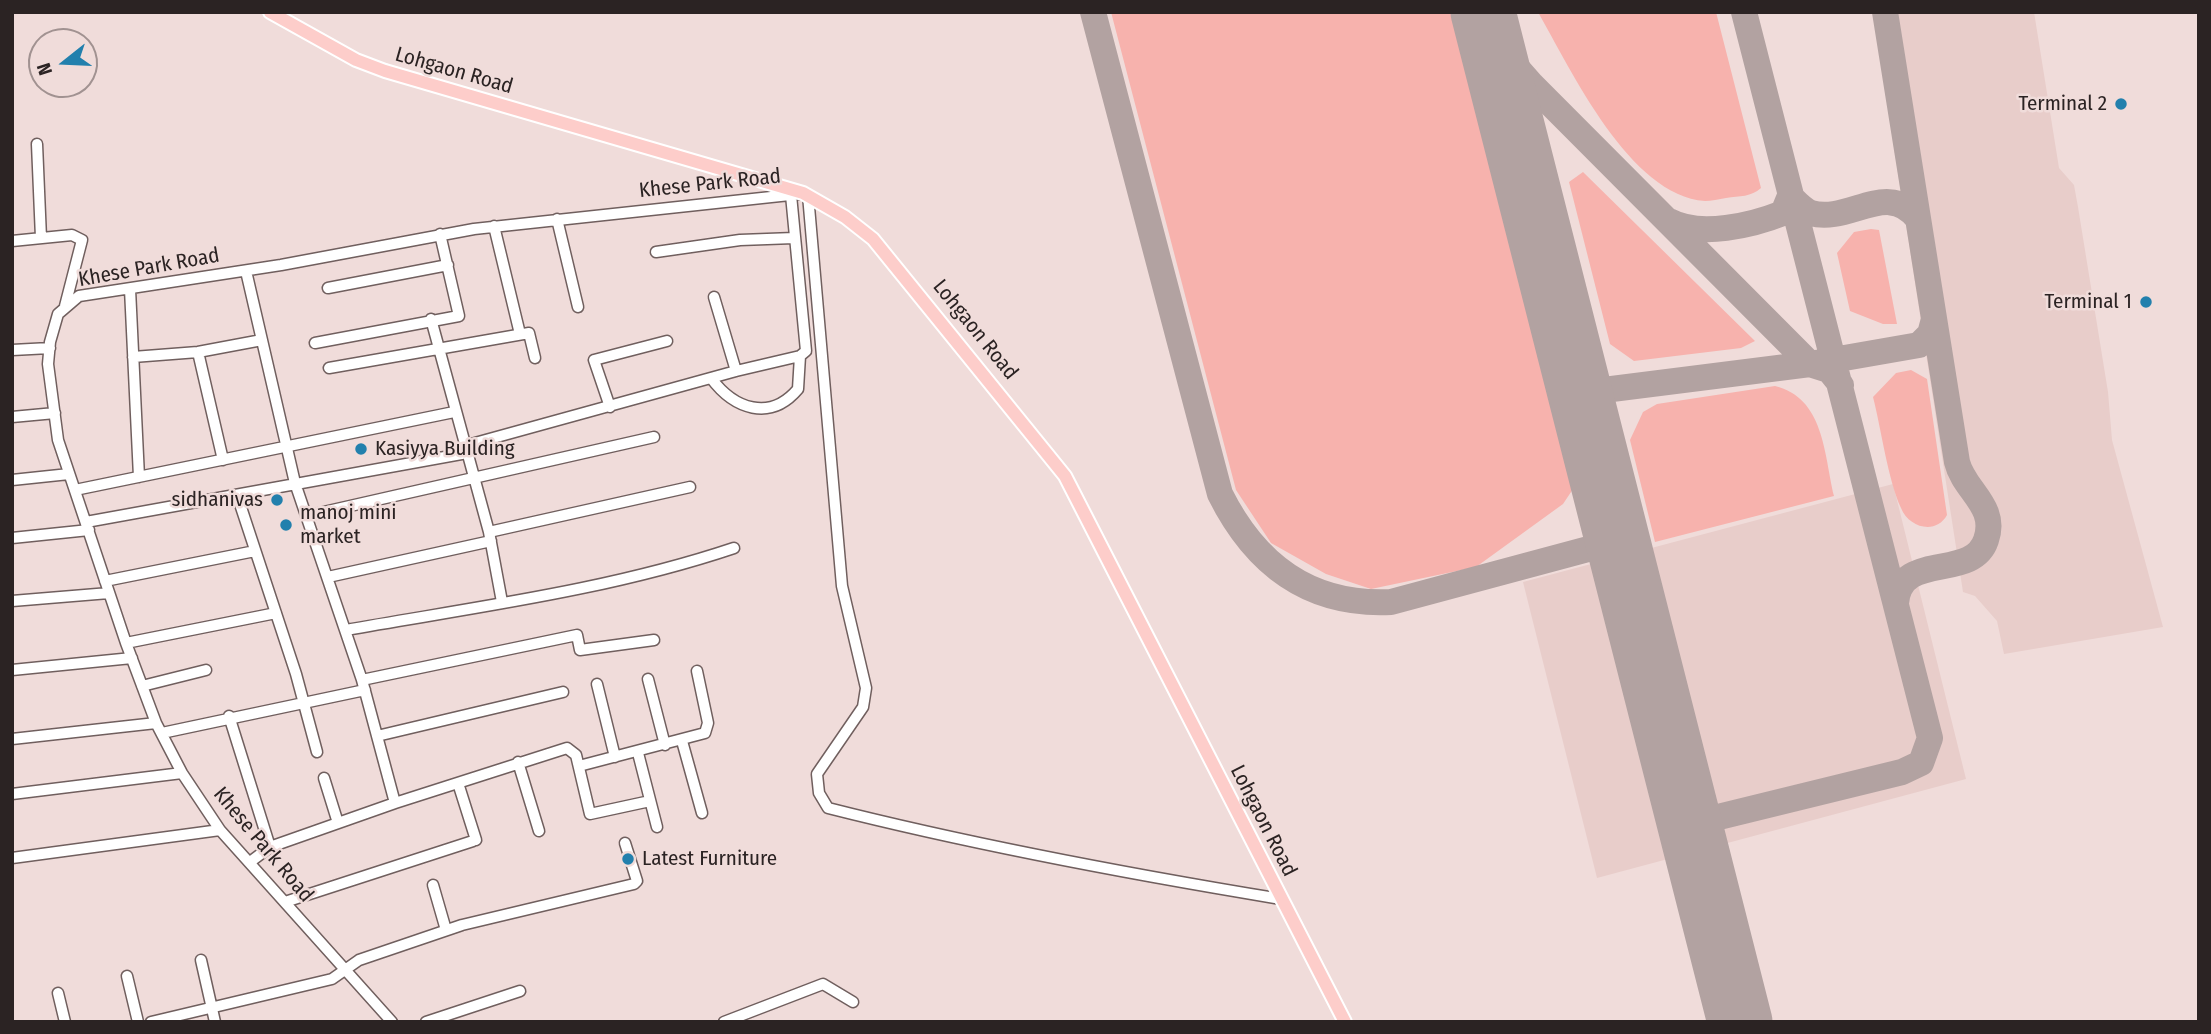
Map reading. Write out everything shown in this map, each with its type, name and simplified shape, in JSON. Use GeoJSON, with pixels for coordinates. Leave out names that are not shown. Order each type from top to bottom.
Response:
{"type":"FeatureCollection","features":[{"type":"Feature","properties":{"kind":"main road","name":"Lohgaon Road"},"geometry":{"type":"LineString","coordinates":[[270,12],[356,60],[385,71],[801,194],[845,217],[890,256],[1065,476],[1345,1022]]}},
{"type":"Feature","properties":{"kind":"street"},"geometry":{"type":"LineString","coordinates":[[37,144],[41,238]]}},
{"type":"Feature","properties":{"kind":"street","name":"Khese Park Road"},"geometry":{"type":"LineString","coordinates":[[391,1022],[220,830],[181,773],[156,723],[125,643],[61,451],[48,364],[53,326],[65,306],[79,296],[246,271],[495,226],[801,194]]}},
{"type":"Feature","properties":{"kind":"street"},"geometry":{"type":"LineString","coordinates":[[12,538],[88,526],[466,450],[711,378],[800,356],[806,351],[794,238],[801,194]]}},
{"type":"Feature","properties":{"kind":"street"},"geometry":{"type":"LineString","coordinates":[[801,194],[842,586],[866,688],[863,707],[817,774],[822,802],[828,808],[889,824],[1077,865],[1281,899]]}},
{"type":"Feature","properties":{"kind":"street"},"geometry":{"type":"LineString","coordinates":[[557,219],[578,307]]}},
{"type":"Feature","properties":{"kind":"street"},"geometry":{"type":"LineString","coordinates":[[495,226],[520,334]]}},
{"type":"Feature","properties":{"kind":"street"},"geometry":{"type":"LineString","coordinates":[[315,343],[431,319],[459,316],[440,234]]}},
{"type":"Feature","properties":{"kind":"street"},"geometry":{"type":"LineString","coordinates":[[12,241],[72,235],[82,240],[65,306]]}},
{"type":"Feature","properties":{"kind":"street"},"geometry":{"type":"LineString","coordinates":[[656,252],[740,240],[794,238]]}},
{"type":"Feature","properties":{"kind":"street"},"geometry":{"type":"LineString","coordinates":[[328,288],[448,265]]}},
{"type":"Feature","properties":{"kind":"street"},"geometry":{"type":"LineString","coordinates":[[246,271],[295,483],[363,685],[395,803]]}},
{"type":"Feature","properties":{"kind":"street"},"geometry":{"type":"LineString","coordinates":[[130,289],[139,477]]}},
{"type":"Feature","properties":{"kind":"street"},"geometry":{"type":"LineString","coordinates":[[714,298],[736,371]]}},
{"type":"Feature","properties":{"kind":"street"},"geometry":{"type":"LineString","coordinates":[[431,319],[436,348],[490,537],[502,603]]}},
{"type":"Feature","properties":{"kind":"street"},"geometry":{"type":"LineString","coordinates":[[329,368],[529,333],[535,358]]}},
{"type":"Feature","properties":{"kind":"street"},"geometry":{"type":"LineString","coordinates":[[133,358],[198,352],[262,340]]}},
{"type":"Feature","properties":{"kind":"street"},"geometry":{"type":"LineString","coordinates":[[610,407],[594,360],[667,341]]}},
{"type":"Feature","properties":{"kind":"street"},"geometry":{"type":"LineString","coordinates":[[12,350],[50,348]]}},
{"type":"Feature","properties":{"kind":"street"},"geometry":{"type":"LineString","coordinates":[[198,352],[223,460]]}},
{"type":"Feature","properties":{"kind":"street"},"geometry":{"type":"LineString","coordinates":[[711,378],[725,395],[759,410],[768,410],[789,399],[798,389],[800,356]]}},
{"type":"Feature","properties":{"kind":"street"},"geometry":{"type":"LineString","coordinates":[[75,490],[454,412]]}},
{"type":"Feature","properties":{"kind":"street"},"geometry":{"type":"LineString","coordinates":[[12,417],[55,413]]}},
{"type":"Feature","properties":{"kind":"street"},"geometry":{"type":"LineString","coordinates":[[306,516],[654,437]]}},
{"type":"Feature","properties":{"kind":"street"},"geometry":{"type":"LineString","coordinates":[[12,480],[69,474]]}},
{"type":"Feature","properties":{"kind":"street"},"geometry":{"type":"LineString","coordinates":[[328,577],[690,487]]}},
{"type":"Feature","properties":{"kind":"street"},"geometry":{"type":"LineString","coordinates":[[237,495],[304,701],[317,752]]}},
{"type":"Feature","properties":{"kind":"street"},"geometry":{"type":"LineString","coordinates":[[346,631],[502,603],[682,565],[734,548]]}},
{"type":"Feature","properties":{"kind":"street"},"geometry":{"type":"LineString","coordinates":[[105,581],[256,551]]}},
{"type":"Feature","properties":{"kind":"street"},"geometry":{"type":"LineString","coordinates":[[12,601],[110,593]]}},
{"type":"Feature","properties":{"kind":"street"},"geometry":{"type":"LineString","coordinates":[[125,643],[276,613]]}},
{"type":"Feature","properties":{"kind":"street"},"geometry":{"type":"LineString","coordinates":[[162,733],[577,635],[580,650],[654,640]]}},
{"type":"Feature","properties":{"kind":"street"},"geometry":{"type":"LineString","coordinates":[[12,670],[132,658]]}},
{"type":"Feature","properties":{"kind":"street"},"geometry":{"type":"LineString","coordinates":[[142,686],[206,670]]}},
{"type":"Feature","properties":{"kind":"street"},"geometry":{"type":"LineString","coordinates":[[579,766],[665,746],[698,736],[708,729],[697,671]]}},
{"type":"Feature","properties":{"kind":"street"},"geometry":{"type":"LineString","coordinates":[[648,679],[665,746]]}},
{"type":"Feature","properties":{"kind":"street"},"geometry":{"type":"LineString","coordinates":[[597,684],[615,757]]}},
{"type":"Feature","properties":{"kind":"street"},"geometry":{"type":"LineString","coordinates":[[377,736],[564,692]]}},
{"type":"Feature","properties":{"kind":"street"},"geometry":{"type":"LineString","coordinates":[[229,716],[270,847]]}},
{"type":"Feature","properties":{"kind":"street"},"geometry":{"type":"LineString","coordinates":[[12,739],[156,723]]}},
{"type":"Feature","properties":{"kind":"street"},"geometry":{"type":"LineString","coordinates":[[682,741],[702,813]]}},
{"type":"Feature","properties":{"kind":"street"},"geometry":{"type":"LineString","coordinates":[[250,862],[270,847],[395,803],[567,748],[576,755],[590,814],[650,801]]}},
{"type":"Feature","properties":{"kind":"street"},"geometry":{"type":"LineString","coordinates":[[638,753],[657,827]]}},
{"type":"Feature","properties":{"kind":"street"},"geometry":{"type":"LineString","coordinates":[[518,762],[539,831]]}},
{"type":"Feature","properties":{"kind":"street"},"geometry":{"type":"LineString","coordinates":[[12,794],[181,773]]}},
{"type":"Feature","properties":{"kind":"street"},"geometry":{"type":"LineString","coordinates":[[324,778],[338,823]]}},
{"type":"Feature","properties":{"kind":"street"},"geometry":{"type":"LineString","coordinates":[[285,902],[474,840],[458,783]]}},
{"type":"Feature","properties":{"kind":"street"},"geometry":{"type":"LineString","coordinates":[[12,858],[220,830]]}},
{"type":"Feature","properties":{"kind":"street"},"geometry":{"type":"LineString","coordinates":[[151,1022],[332,979],[359,960],[446,930],[634,884],[637,881],[625,843]]}},
{"type":"Feature","properties":{"kind":"street"},"geometry":{"type":"LineString","coordinates":[[433,885],[446,930]]}},
{"type":"Feature","properties":{"kind":"street"},"geometry":{"type":"LineString","coordinates":[[201,960],[215,1022]]}},
{"type":"Feature","properties":{"kind":"street"},"geometry":{"type":"LineString","coordinates":[[127,976],[138,1022]]}},
{"type":"Feature","properties":{"kind":"street"},"geometry":{"type":"LineString","coordinates":[[724,1022],[823,984],[853,1002]]}},
{"type":"Feature","properties":{"kind":"street"},"geometry":{"type":"LineString","coordinates":[[426,1022],[520,991]]}},
{"type":"Feature","properties":{"kind":"street"},"geometry":{"type":"LineString","coordinates":[[58,993],[65,1022]]}},
{"type":"Feature","properties":{"kind":"shaded area"},"geometry":{"type":"Polygon","coordinates":[[[1111,12],[1455,12],[1577,483],[1563,504],[1476,567],[1371,589],[1326,574],[1271,543],[1236,490],[1111,12]]]}},
{"type":"Feature","properties":{"kind":"shaded area"},"geometry":{"type":"Polygon","coordinates":[[[1538,12],[1716,12],[1761,188],[1745,196],[1705,201],[1678,194],[1652,178],[1606,126],[1567,65],[1538,12]]]}},
{"type":"Feature","properties":{"kind":"shaded area"},"geometry":{"type":"Polygon","coordinates":[[[1873,12],[2034,12],[2059,168],[2074,185],[2108,392],[2112,440],[2163,627],[2004,654],[1997,621],[1975,596],[1963,592],[1873,12]]]}},
{"type":"Feature","properties":{"kind":"shaded area"},"geometry":{"type":"Polygon","coordinates":[[[1583,172],[1755,341],[1741,348],[1634,361],[1610,344],[1569,182],[1583,172]]]}},
{"type":"Feature","properties":{"kind":"shaded area"},"geometry":{"type":"Polygon","coordinates":[[[1879,230],[1897,324],[1883,324],[1850,311],[1837,253],[1854,232],[1879,230]]]}},
{"type":"Feature","properties":{"kind":"shaded area"},"geometry":{"type":"Polygon","coordinates":[[[1911,370],[1927,379],[1947,515],[1930,527],[1916,524],[1901,508],[1873,397],[1896,373],[1911,370]]]}},
{"type":"Feature","properties":{"kind":"shaded area"},"geometry":{"type":"Polygon","coordinates":[[[1775,386],[1791,392],[1813,415],[1824,445],[1834,496],[1655,542],[1630,440],[1643,412],[1657,404],[1775,386]]]}},
{"type":"Feature","properties":{"kind":"shaded area"},"geometry":{"type":"Polygon","coordinates":[[[1893,484],[1966,779],[1597,878],[1523,582],[1893,484]]]}},
{"type":"Feature","properties":{"kind":"taxiway"},"geometry":{"type":"LineString","coordinates":[[1093,12],[1220,494],[1234,519],[1268,560],[1288,576],[1335,597],[1391,602],[1618,541]]}},
{"type":"Feature","properties":{"kind":"taxiway"},"geometry":{"type":"LineString","coordinates":[[1690,824],[1902,772],[1921,763],[1930,738],[1744,12]]}},
{"type":"Feature","properties":{"kind":"taxiway"},"geometry":{"type":"LineString","coordinates":[[1885,12],[1957,462],[1988,518],[1986,540],[1978,553],[1967,560],[1910,577],[1900,587],[1896,603]]}},
{"type":"Feature","properties":{"kind":"taxiway"},"geometry":{"type":"LineString","coordinates":[[1489,36],[1532,85],[1810,364],[1829,370],[1841,385]]}},
{"type":"Feature","properties":{"kind":"taxiway"},"geometry":{"type":"LineString","coordinates":[[1510,117],[1515,100],[1532,85]]}},
{"type":"Feature","properties":{"kind":"taxiway"},"geometry":{"type":"LineString","coordinates":[[1669,221],[1696,229],[1726,228],[1757,222],[1783,213],[1790,196],[1811,213],[1840,213],[1881,202],[1906,208],[1918,219]]}},
{"type":"Feature","properties":{"kind":"taxiway"},"geometry":{"type":"LineString","coordinates":[[1580,393],[1810,364],[1919,345],[1930,334],[1934,319]]}},
{"type":"Feature","properties":{"kind":"runway"},"geometry":{"type":"LineString","coordinates":[[1483,12],[1740,1022]]}},
{"type":"Feature","properties":{"kind":"place","name":"Terminal 2"},"geometry":{"type":"Point","coordinates":[2121,104]}},
{"type":"Feature","properties":{"kind":"place","name":"Terminal 1"},"geometry":{"type":"Point","coordinates":[2146,302]}},
{"type":"Feature","properties":{"kind":"place","name":"Kasiyya Building"},"geometry":{"type":"Point","coordinates":[361,449]}},
{"type":"Feature","properties":{"kind":"place","name":"sidhanivas"},"geometry":{"type":"Point","coordinates":[277,500]}},
{"type":"Feature","properties":{"kind":"place","name":"manoj mini market"},"geometry":{"type":"Point","coordinates":[286,525]}},
{"type":"Feature","properties":{"kind":"place","name":"Latest Furniture"},"geometry":{"type":"Point","coordinates":[628,859]}}]}
